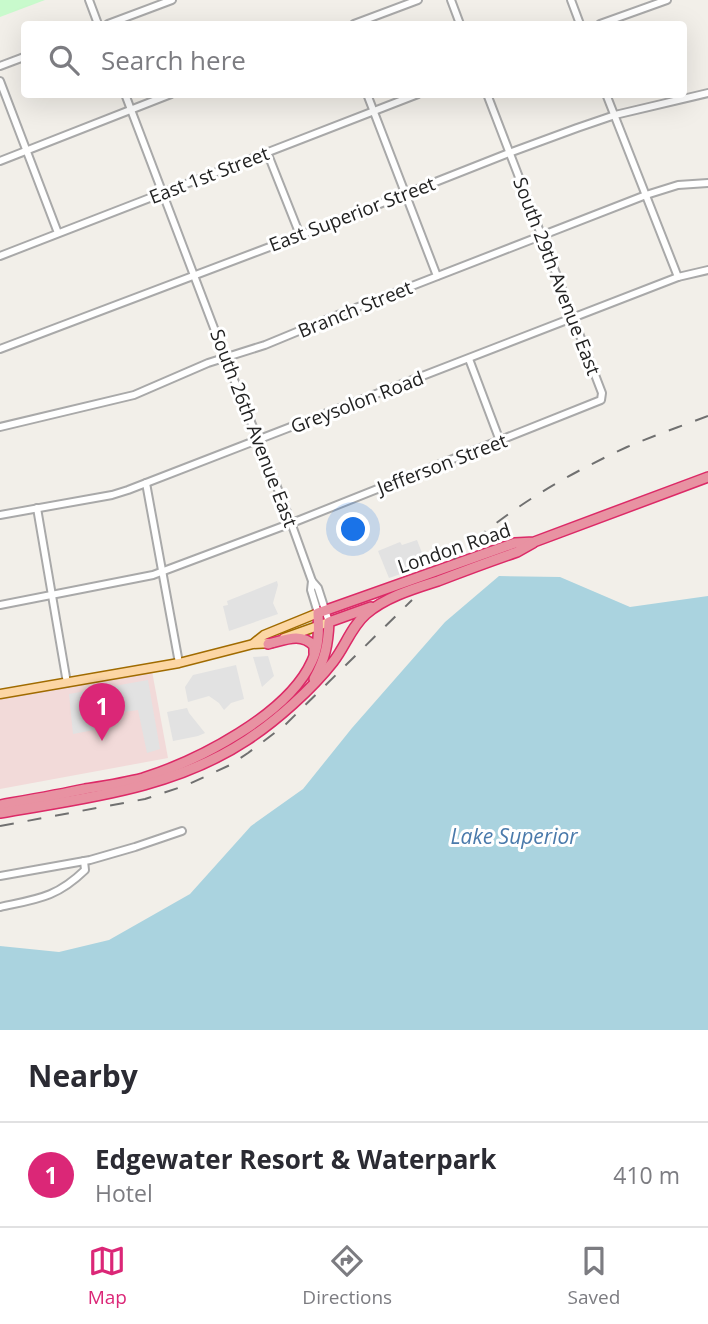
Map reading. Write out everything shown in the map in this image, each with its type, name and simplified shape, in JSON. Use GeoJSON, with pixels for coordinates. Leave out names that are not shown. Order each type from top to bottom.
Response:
{"type":"FeatureCollection","features":[{"type":"Feature","properties":{"kind":"highway","name":"London Road"},"geometry":{"type":"LineString","coordinates":[[322,612],[515,543],[534,542],[708,477]]}},
{"type":"Feature","properties":{"kind":"highway"},"geometry":{"type":"LineString","coordinates":[[0,814],[132,789],[205,764],[271,723],[323,676],[361,619],[374,609],[403,593],[517,552],[534,542]]}},
{"type":"Feature","properties":{"kind":"highway","name":"London Road"},"geometry":{"type":"LineString","coordinates":[[329,622],[403,593]]}},
{"type":"Feature","properties":{"kind":"highway"},"geometry":{"type":"LineString","coordinates":[[0,805],[141,778],[195,757],[245,730],[281,701],[300,681],[313,658],[322,612]]}},
{"type":"Feature","properties":{"kind":"highway"},"geometry":{"type":"LineString","coordinates":[[304,692],[321,667],[327,651],[329,622]]}},
{"type":"Feature","properties":{"kind":"highway"},"geometry":{"type":"LineString","coordinates":[[268,644],[298,637],[308,640],[314,646],[313,658]]}},
{"type":"Feature","properties":{"kind":"main road","name":"London Road"},"geometry":{"type":"LineString","coordinates":[[253,644],[264,635],[322,612]]}},
{"type":"Feature","properties":{"kind":"main road","name":"London Road"},"geometry":{"type":"LineString","coordinates":[[0,694],[179,663],[253,644],[268,644],[329,622]]}},
{"type":"Feature","properties":{"kind":"street"},"geometry":{"type":"LineString","coordinates":[[89,0],[97,21]]}},
{"type":"Feature","properties":{"kind":"street"},"geometry":{"type":"LineString","coordinates":[[116,21],[172,0]]}},
{"type":"Feature","properties":{"kind":"street"},"geometry":{"type":"LineString","coordinates":[[362,21],[418,0]]}},
{"type":"Feature","properties":{"kind":"street"},"geometry":{"type":"LineString","coordinates":[[451,0],[459,21]]}},
{"type":"Feature","properties":{"kind":"street"},"geometry":{"type":"LineString","coordinates":[[571,0],[579,21]]}},
{"type":"Feature","properties":{"kind":"street"},"geometry":{"type":"LineString","coordinates":[[608,21],[667,0]]}},
{"type":"Feature","properties":{"kind":"street"},"geometry":{"type":"LineString","coordinates":[[0,66],[21,58]]}},
{"type":"Feature","properties":{"kind":"street"},"geometry":{"type":"LineString","coordinates":[[0,81],[58,233]]}},
{"type":"Feature","properties":{"kind":"street","name":"East Superior Street"},"geometry":{"type":"LineString","coordinates":[[687,98],[708,93]]}},
{"type":"Feature","properties":{"kind":"street","name":"South 26th Avenue East"},"geometry":{"type":"LineString","coordinates":[[126,98],[312,581],[318,588],[322,612],[329,622]]}},
{"type":"Feature","properties":{"kind":"street"},"geometry":{"type":"LineString","coordinates":[[0,161],[162,98]]}},
{"type":"Feature","properties":{"kind":"street"},"geometry":{"type":"LineString","coordinates":[[368,98],[437,276]]}},
{"type":"Feature","properties":{"kind":"street","name":"East 1st Street"},"geometry":{"type":"LineString","coordinates":[[0,256],[407,98]]}},
{"type":"Feature","properties":{"kind":"street","name":"South 29th Avenue East"},"geometry":{"type":"LineString","coordinates":[[488,98],[602,393],[601,399]]}},
{"type":"Feature","properties":{"kind":"street"},"geometry":{"type":"LineString","coordinates":[[608,98],[678,277]]}},
{"type":"Feature","properties":{"kind":"street","name":"East Superior Street"},"geometry":{"type":"LineString","coordinates":[[0,349],[509,153],[615,115],[687,98]]}},
{"type":"Feature","properties":{"kind":"street"},"geometry":{"type":"LineString","coordinates":[[267,152],[300,235]]}},
{"type":"Feature","properties":{"kind":"street","name":"Branch Street"},"geometry":{"type":"LineString","coordinates":[[0,427],[134,395],[225,357],[265,345],[646,195],[678,185],[708,183]]}},
{"type":"Feature","properties":{"kind":"street","name":"Greysolon Road"},"geometry":{"type":"LineString","coordinates":[[0,514],[112,495],[678,277],[708,270]]}},
{"type":"Feature","properties":{"kind":"street"},"geometry":{"type":"LineString","coordinates":[[469,359],[500,441]]}},
{"type":"Feature","properties":{"kind":"street","name":"Jefferson Street"},"geometry":{"type":"LineString","coordinates":[[0,605],[145,578],[597,403],[601,399]]}},
{"type":"Feature","properties":{"kind":"street"},"geometry":{"type":"LineString","coordinates":[[146,483],[179,663]]}},
{"type":"Feature","properties":{"kind":"street"},"geometry":{"type":"LineString","coordinates":[[37,508],[67,683]]}},
{"type":"Feature","properties":{"kind":"street"},"geometry":{"type":"LineString","coordinates":[[0,876],[84,861],[182,831]]}},
{"type":"Feature","properties":{"kind":"street"},"geometry":{"type":"LineString","coordinates":[[0,907],[41,899],[58,892],[85,870],[84,861]]}},
{"type":"Feature","properties":{"kind":"shaded area"},"geometry":{"type":"Polygon","coordinates":[[[417,540],[424,558],[421,567],[389,578],[378,551],[400,542],[402,545],[417,540]]]}},
{"type":"Feature","properties":{"kind":"shaded area"},"geometry":{"type":"Polygon","coordinates":[[[277,581],[273,603],[278,614],[229,631],[223,606],[228,605],[227,601],[277,581]]]}},
{"type":"Feature","properties":{"kind":"shaded area"},"geometry":{"type":"Polygon","coordinates":[[[268,656],[274,676],[262,687],[253,657],[268,656]]]}},
{"type":"Feature","properties":{"kind":"shaded area"},"geometry":{"type":"Polygon","coordinates":[[[236,665],[244,699],[231,703],[224,710],[209,696],[188,702],[185,687],[193,675],[236,665]]]}},
{"type":"Feature","properties":{"kind":"shaded area"},"geometry":{"type":"Polygon","coordinates":[[[152,671],[168,758],[0,789],[0,699],[152,671]]]}},
{"type":"Feature","properties":{"kind":"shaded area"},"geometry":{"type":"Polygon","coordinates":[[[148,680],[160,749],[147,753],[138,710],[95,716],[99,729],[73,734],[69,694],[148,680]]]}},
{"type":"Feature","properties":{"kind":"shaded area"},"geometry":{"type":"Polygon","coordinates":[[[187,708],[205,733],[173,741],[167,712],[187,708]]]}},
{"type":"Feature","properties":{"kind":"green space"},"geometry":{"type":"Polygon","coordinates":[[[0,0],[45,0],[0,17],[0,0]]]}},
{"type":"Feature","properties":{"kind":"water","name":"Lake Superior"},"geometry":{"type":"Polygon","coordinates":[[[499,576],[560,577],[630,607],[708,596],[708,1030],[0,1030],[0,946],[59,952],[109,940],[190,894],[251,826],[303,789],[352,728],[445,622],[499,576]]]}},
{"type":"Feature","properties":{"kind":"railway"},"geometry":{"type":"LineString","coordinates":[[454,559],[514,510],[580,470],[627,447],[708,416]]}},
{"type":"Feature","properties":{"kind":"railway"},"geometry":{"type":"LineString","coordinates":[[0,826],[145,799],[187,785],[230,765],[285,725],[412,600]]}},
{"type":"Feature","properties":{"kind":"place","name":"Edgewater Resort & Waterpark"},"geometry":{"type":"Point","coordinates":[102,741]}}]}
